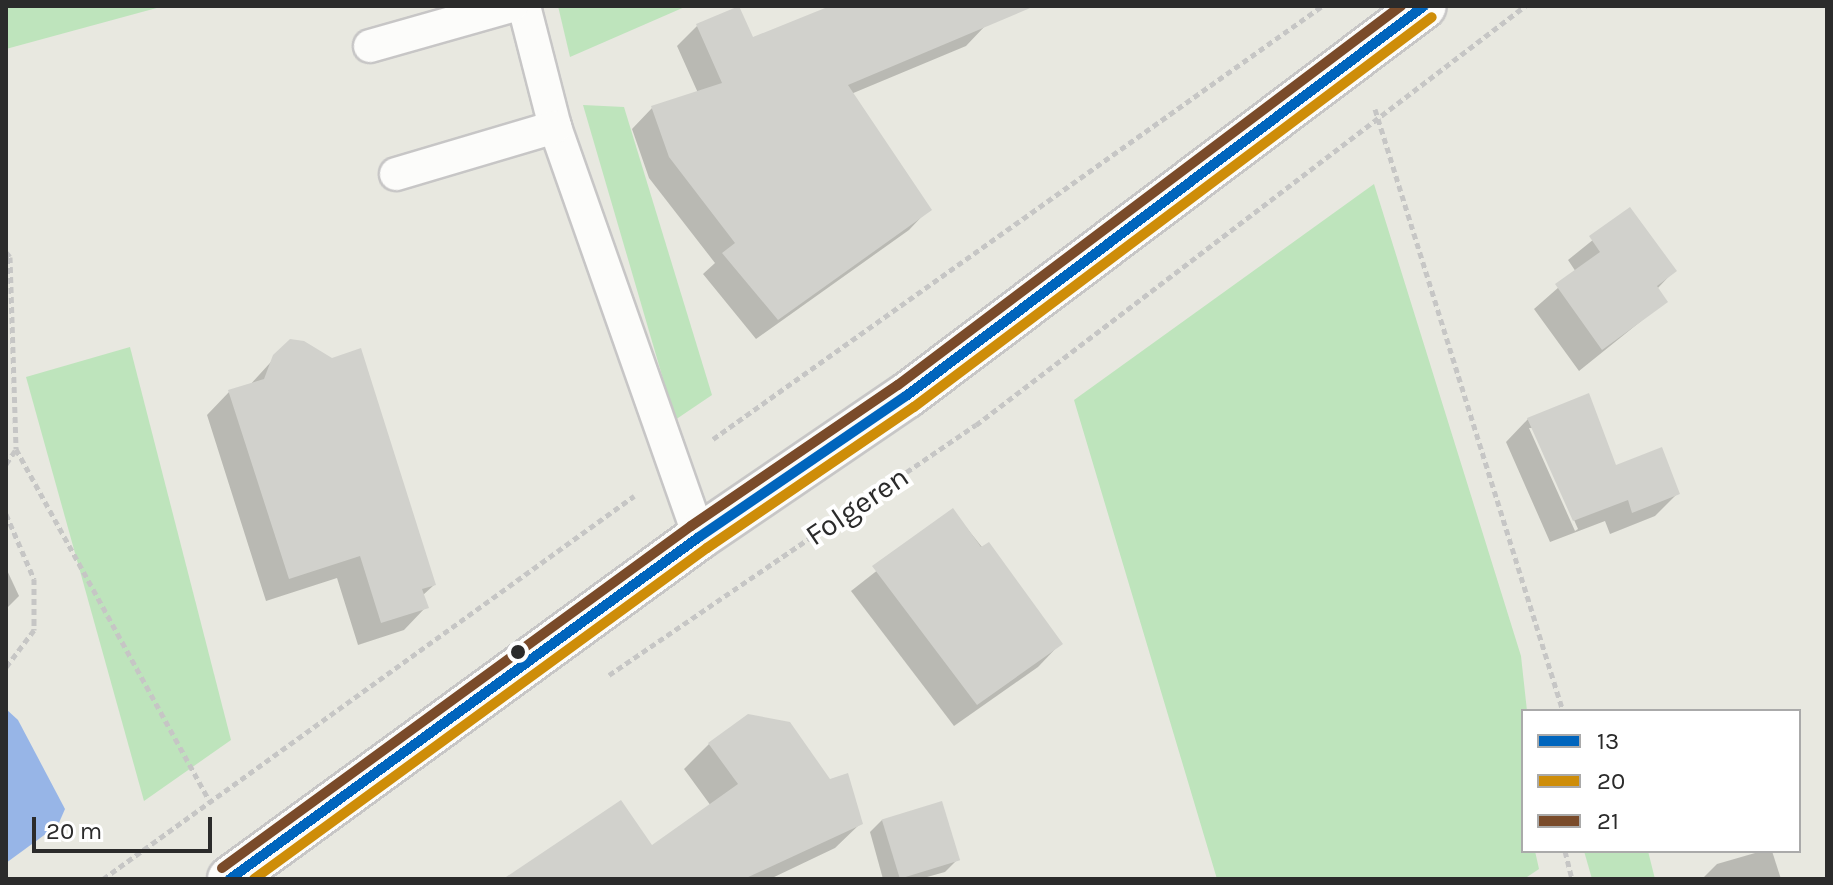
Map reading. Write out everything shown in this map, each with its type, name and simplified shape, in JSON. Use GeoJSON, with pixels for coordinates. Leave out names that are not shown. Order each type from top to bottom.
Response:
{"type":"FeatureCollection","features":[{"type":"Feature","properties":{"kind":"main road"},"geometry":{"type":"LineString","coordinates":[[230,879],[699,537],[906,396],[1357,52],[1424,6]]}},
{"type":"Feature","properties":{"kind":"lane"},"geometry":{"type":"LineString","coordinates":[[370,46],[511,6]]}},
{"type":"Feature","properties":{"kind":"lane"},"geometry":{"type":"LineString","coordinates":[[524,6],[555,127],[699,537]]}},
{"type":"Feature","properties":{"kind":"lane"},"geometry":{"type":"LineString","coordinates":[[396,174],[555,127]]}},
{"type":"Feature","properties":{"kind":"path","name":"Folgeren"},"geometry":{"type":"LineString","coordinates":[[604,677],[976,425],[1525,6]]}},
{"type":"Feature","properties":{"kind":"path"},"geometry":{"type":"LineString","coordinates":[[1357,52],[1562,709]]}},
{"type":"Feature","properties":{"kind":"path"},"geometry":{"type":"LineString","coordinates":[[6,252],[10,257],[16,449],[210,802]]}},
{"type":"Feature","properties":{"kind":"path"},"geometry":{"type":"LineString","coordinates":[[6,464],[16,449]]}},
{"type":"Feature","properties":{"kind":"path"},"geometry":{"type":"LineString","coordinates":[[6,514],[34,579],[34,630],[6,667]]}},
{"type":"Feature","properties":{"kind":"path"},"geometry":{"type":"LineString","coordinates":[[1566,853],[1572,879]]}},
{"type":"Feature","properties":{"kind":"green space"},"geometry":{"type":"Polygon","coordinates":[[[6,6],[164,6],[6,49],[6,6]]]}},
{"type":"Feature","properties":{"kind":"green space"},"geometry":{"type":"Polygon","coordinates":[[[558,6],[687,6],[570,57],[558,6]]]}},
{"type":"Feature","properties":{"kind":"green space"},"geometry":{"type":"Polygon","coordinates":[[[583,105],[624,107],[712,395],[675,420],[583,105]]]}},
{"type":"Feature","properties":{"kind":"green space"},"geometry":{"type":"Polygon","coordinates":[[[1374,184],[1521,656],[1527,709],[1521,709],[1521,853],[1535,853],[1539,869],[1524,879],[1217,879],[1074,400],[1374,184]]]}},
{"type":"Feature","properties":{"kind":"green space"},"geometry":{"type":"Polygon","coordinates":[[[130,347],[231,740],[144,801],[26,377],[130,347]]]}},
{"type":"Feature","properties":{"kind":"green space"},"geometry":{"type":"Polygon","coordinates":[[[1585,853],[1648,853],[1655,879],[1592,879],[1585,853]]]}},
{"type":"Feature","properties":{"kind":"water"},"geometry":{"type":"Polygon","coordinates":[[[6,709],[18,720],[65,809],[58,825],[6,863],[6,709]]]}},
{"type":"Feature","properties":{"kind":"building"},"geometry":{"type":"Polygon","coordinates":[[[739,6],[753,37],[830,6],[1035,6],[848,85],[932,210],[778,320],[722,253],[735,243],[669,157],[651,106],[722,83],[696,24],[739,6]]]}},
{"type":"Feature","properties":{"kind":"building"},"geometry":{"type":"Polygon","coordinates":[[[1630,207],[1677,271],[1657,286],[1668,302],[1602,350],[1555,284],[1600,252],[1589,236],[1630,207]]]}},
{"type":"Feature","properties":{"kind":"building"},"geometry":{"type":"Polygon","coordinates":[[[290,339],[304,341],[332,358],[361,348],[436,585],[422,589],[429,608],[381,623],[360,556],[289,579],[228,390],[264,379],[273,355],[290,339]]]}},
{"type":"Feature","properties":{"kind":"building"},"geometry":{"type":"Polygon","coordinates":[[[1589,393],[1616,465],[1662,447],[1680,494],[1632,513],[1628,500],[1573,521],[1527,418],[1589,393]]]}},
{"type":"Feature","properties":{"kind":"building"},"geometry":{"type":"Polygon","coordinates":[[[953,508],[981,547],[989,542],[1063,644],[977,705],[872,566],[953,508]]]}},
{"type":"Feature","properties":{"kind":"building"},"geometry":{"type":"Polygon","coordinates":[[[748,714],[790,722],[830,779],[848,773],[863,824],[744,879],[503,879],[621,800],[652,845],[738,784],[708,743],[748,714]]]}},
{"type":"Feature","properties":{"kind":"building"},"geometry":{"type":"Polygon","coordinates":[[[942,801],[960,860],[900,879],[882,819],[942,801]]]}},
{"type":"Feature","properties":{"kind":"transit line","name":"21"},"geometry":{"type":"LineString","coordinates":[[222,868],[691,526],[898,385],[1401,6]]}},
{"type":"Feature","properties":{"kind":"transit line","name":"13"},"geometry":{"type":"LineString","coordinates":[[230,879],[699,537],[906,396],[1424,6]]}},
{"type":"Feature","properties":{"kind":"transit line","name":"20"},"geometry":{"type":"LineString","coordinates":[[254,879],[707,548],[914,407],[1432,17]]}}]}
